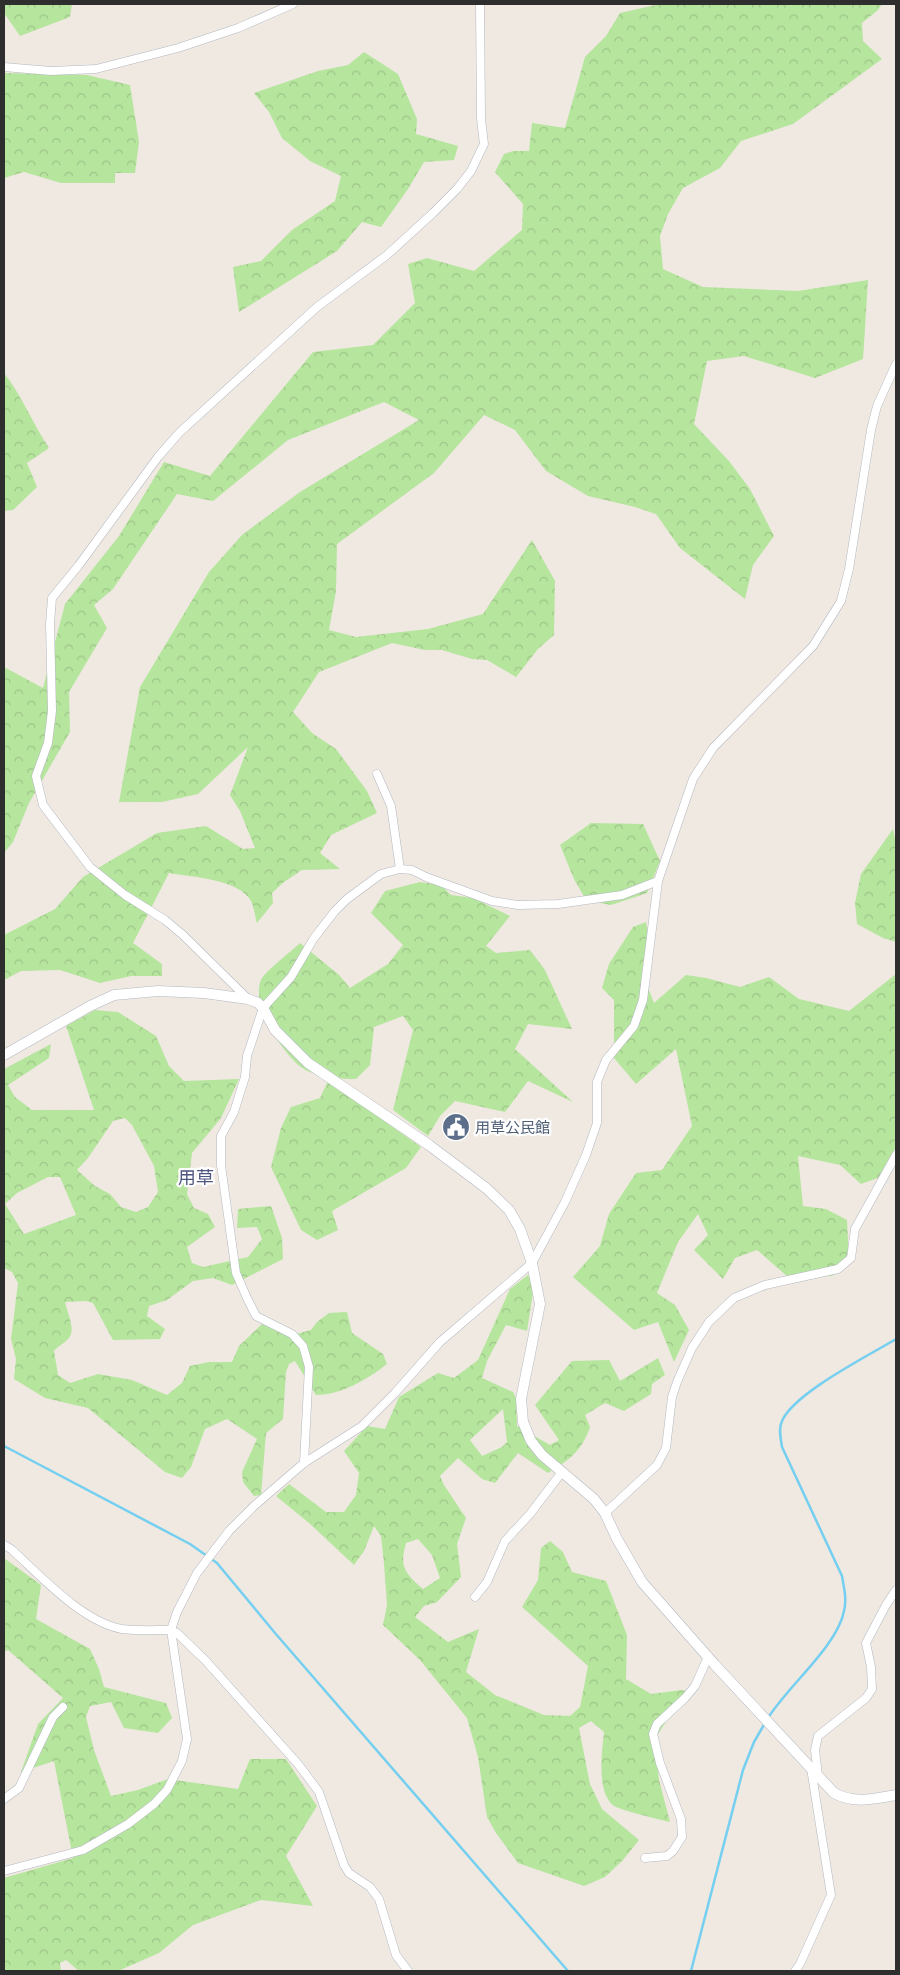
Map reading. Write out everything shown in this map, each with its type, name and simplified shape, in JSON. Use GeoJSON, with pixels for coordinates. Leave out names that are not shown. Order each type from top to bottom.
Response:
{"type":"FeatureCollection","features":[{"type":"Feature","properties":{"kind":"street"},"geometry":{"type":"LineString","coordinates":[[4,67],[51,71],[96,69],[178,48],[238,28],[293,4]]}},
{"type":"Feature","properties":{"kind":"street"},"geometry":{"type":"LineString","coordinates":[[248,999],[183,935],[165,920],[125,895],[90,867],[43,805],[36,776],[48,743],[52,710],[50,624],[52,598],[179,432],[317,307],[393,249],[433,213],[457,189],[471,171],[484,144],[481,119],[480,4]]}},
{"type":"Feature","properties":{"kind":"street"},"geometry":{"type":"LineString","coordinates":[[4,1871],[83,1850],[128,1824],[154,1804],[167,1790],[182,1761],[187,1739],[172,1630],[177,1612],[197,1573],[229,1531],[254,1506],[304,1463],[362,1426],[395,1394],[440,1342],[532,1263],[565,1202],[586,1155],[596,1123],[597,1082],[606,1060],[634,1026],[643,1000],[658,881],[693,779],[702,762],[713,748],[813,646],[841,601],[849,569],[871,430],[878,406],[896,364]]}},
{"type":"Feature","properties":{"kind":"street"},"geometry":{"type":"LineString","coordinates":[[377,774],[391,806],[400,869]]}},
{"type":"Feature","properties":{"kind":"street"},"geometry":{"type":"LineString","coordinates":[[304,1463],[309,1367],[303,1346],[292,1334],[256,1316],[246,1298],[236,1273],[222,1164],[221,1136],[234,1112],[245,1077],[248,1056],[263,1008],[291,977],[314,938],[347,900],[381,874],[400,869],[412,870],[492,901],[518,905],[558,904],[622,895],[658,881]]}},
{"type":"Feature","properties":{"kind":"street"},"geometry":{"type":"LineString","coordinates":[[4,1055],[90,1006],[114,995],[158,991],[204,993],[248,999],[258,1003],[263,1008],[275,1030],[308,1063],[428,1145],[486,1188],[509,1210],[520,1229],[532,1263],[540,1304],[521,1399],[523,1422],[531,1441],[542,1455],[594,1499],[605,1514],[642,1582],[708,1657],[834,1793],[844,1798],[863,1801],[896,1795]]}},
{"type":"Feature","properties":{"kind":"street"},"geometry":{"type":"LineString","coordinates":[[605,1514],[657,1465],[666,1448],[672,1397],[677,1382],[692,1348],[708,1322],[734,1298],[765,1285],[838,1269],[851,1258],[855,1229],[896,1155]]}},
{"type":"Feature","properties":{"kind":"street"},"geometry":{"type":"LineString","coordinates":[[475,1597],[487,1582],[505,1541],[530,1514],[562,1472]]}},
{"type":"Feature","properties":{"kind":"street"},"geometry":{"type":"LineString","coordinates":[[4,1544],[69,1602],[88,1616],[121,1629],[172,1630],[206,1661],[298,1764],[318,1792],[335,1845],[344,1865],[349,1873],[370,1887],[379,1899],[396,1955],[408,1971]]}},
{"type":"Feature","properties":{"kind":"street"},"geometry":{"type":"LineString","coordinates":[[795,1971],[832,1895],[814,1772],[818,1736],[860,1703],[872,1689],[871,1666],[866,1643],[896,1590]]}},
{"type":"Feature","properties":{"kind":"street"},"geometry":{"type":"LineString","coordinates":[[645,1858],[667,1856],[673,1851],[682,1837],[681,1819],[660,1763],[653,1734],[656,1724],[686,1698],[695,1686],[708,1657]]}},
{"type":"Feature","properties":{"kind":"street"},"geometry":{"type":"LineString","coordinates":[[4,1799],[19,1788],[53,1718],[63,1707]]}},
{"type":"Feature","properties":{"kind":"green space"},"geometry":{"type":"Polygon","coordinates":[[[4,4],[72,4],[70,17],[20,36],[4,13],[4,4]]]}},
{"type":"Feature","properties":{"kind":"green space"},"geometry":{"type":"Polygon","coordinates":[[[660,4],[882,4],[878,10],[862,23],[863,41],[882,59],[793,124],[741,141],[720,168],[683,188],[668,214],[660,236],[663,269],[703,287],[798,291],[868,280],[863,359],[815,378],[744,356],[707,361],[694,424],[729,461],[750,489],[774,536],[753,565],[745,599],[680,548],[656,514],[588,496],[546,471],[515,430],[484,415],[434,473],[337,544],[336,591],[329,630],[356,637],[428,629],[483,614],[532,540],[555,581],[554,635],[538,649],[516,677],[487,660],[472,659],[442,650],[425,650],[392,643],[319,672],[293,712],[312,733],[336,749],[367,791],[377,813],[331,835],[320,853],[340,869],[302,870],[272,893],[273,903],[257,923],[251,901],[236,888],[214,880],[169,873],[133,943],[162,964],[162,976],[131,976],[100,983],[60,970],[21,971],[4,980],[4,935],[55,909],[83,877],[157,833],[206,826],[243,849],[255,848],[240,811],[230,795],[248,747],[198,794],[162,802],[119,802],[140,687],[209,572],[242,535],[300,492],[419,420],[384,402],[288,440],[213,501],[177,494],[113,589],[94,605],[107,628],[69,692],[70,732],[29,803],[13,842],[4,853],[4,667],[43,688],[65,604],[119,536],[164,462],[210,476],[313,352],[373,345],[415,303],[408,264],[427,258],[474,271],[522,230],[523,204],[495,172],[504,154],[513,151],[529,151],[532,123],[565,128],[585,57],[606,36],[620,13],[660,4]]]}},
{"type":"Feature","properties":{"kind":"green space"},"geometry":{"type":"Polygon","coordinates":[[[364,52],[398,74],[417,119],[416,134],[458,146],[454,160],[424,162],[408,189],[381,227],[362,222],[337,251],[239,312],[233,267],[261,261],[292,230],[335,201],[341,176],[310,161],[282,138],[269,112],[254,93],[318,71],[348,65],[364,52]]]}},
{"type":"Feature","properties":{"kind":"green space"},"geometry":{"type":"Polygon","coordinates":[[[4,73],[87,75],[130,85],[139,142],[135,173],[115,173],[115,183],[61,183],[24,172],[4,178],[4,73]]]}},
{"type":"Feature","properties":{"kind":"green space"},"geometry":{"type":"Polygon","coordinates":[[[4,373],[49,448],[27,463],[37,487],[13,510],[4,511],[4,373]]]}},
{"type":"Feature","properties":{"kind":"green space"},"geometry":{"type":"Polygon","coordinates":[[[591,823],[643,824],[660,861],[647,893],[611,905],[586,900],[574,879],[560,845],[591,823]]]}},
{"type":"Feature","properties":{"kind":"green space"},"geometry":{"type":"Polygon","coordinates":[[[893,829],[896,844],[896,942],[883,938],[857,924],[855,903],[861,874],[893,829]]]}},
{"type":"Feature","properties":{"kind":"green space"},"geometry":{"type":"Polygon","coordinates":[[[420,882],[441,885],[451,895],[473,898],[510,916],[486,946],[496,953],[530,950],[545,970],[572,1029],[528,1024],[515,1049],[573,1102],[528,1081],[505,1112],[455,1101],[440,1116],[428,1136],[393,1110],[413,1030],[403,1016],[374,1027],[370,1065],[356,1079],[329,1077],[304,1069],[296,1063],[279,1042],[264,1015],[260,1002],[259,990],[263,976],[300,943],[339,975],[350,988],[388,964],[403,945],[371,913],[385,891],[420,882]]]}},
{"type":"Feature","properties":{"kind":"green space"},"geometry":{"type":"Polygon","coordinates":[[[646,922],[648,933],[642,972],[654,1003],[686,975],[740,987],[769,977],[799,999],[849,1011],[896,974],[896,1147],[878,1178],[861,1184],[840,1165],[798,1156],[803,1206],[826,1209],[847,1220],[849,1263],[832,1276],[788,1277],[757,1250],[735,1258],[723,1279],[694,1250],[708,1235],[698,1214],[678,1242],[657,1293],[675,1305],[689,1330],[674,1362],[658,1322],[634,1330],[573,1277],[600,1246],[609,1214],[636,1173],[662,1170],[692,1126],[676,1049],[636,1084],[614,1058],[614,1000],[602,988],[609,964],[633,927],[646,922]]]}},
{"type":"Feature","properties":{"kind":"green space"},"geometry":{"type":"Polygon","coordinates":[[[95,1010],[118,1012],[156,1036],[169,1066],[184,1081],[239,1079],[221,1118],[192,1153],[187,1194],[194,1208],[208,1214],[215,1227],[187,1247],[192,1263],[203,1267],[248,1257],[262,1239],[257,1227],[237,1228],[238,1209],[271,1206],[282,1238],[283,1259],[232,1285],[213,1278],[193,1281],[167,1300],[149,1306],[147,1316],[165,1329],[160,1339],[113,1340],[93,1303],[86,1301],[65,1302],[72,1330],[69,1338],[54,1351],[58,1375],[70,1383],[98,1374],[132,1380],[167,1395],[182,1383],[190,1366],[209,1362],[232,1362],[239,1346],[262,1324],[289,1336],[311,1330],[317,1322],[329,1313],[347,1312],[352,1333],[383,1354],[387,1364],[380,1370],[344,1389],[316,1395],[295,1361],[289,1364],[286,1372],[283,1419],[266,1433],[261,1495],[254,1496],[243,1482],[242,1472],[257,1439],[227,1419],[205,1429],[191,1467],[182,1478],[165,1472],[88,1408],[45,1398],[14,1379],[16,1359],[11,1339],[18,1283],[12,1272],[4,1268],[4,1069],[51,1044],[49,1058],[8,1085],[15,1097],[32,1110],[94,1110],[66,1026],[95,1010]],[[125,1118],[113,1121],[88,1158],[77,1170],[95,1186],[110,1194],[121,1207],[136,1212],[148,1207],[158,1192],[154,1166],[132,1125],[125,1118]],[[48,1177],[17,1193],[5,1204],[24,1234],[76,1215],[60,1177],[48,1177]]]}},
{"type":"Feature","properties":{"kind":"green space"},"geometry":{"type":"Polygon","coordinates":[[[328,1081],[421,1147],[406,1168],[332,1211],[338,1230],[317,1240],[301,1230],[271,1167],[281,1128],[291,1107],[320,1098],[328,1081]]]}},
{"type":"Feature","properties":{"kind":"green space"},"geometry":{"type":"Polygon","coordinates":[[[528,1275],[534,1286],[527,1331],[506,1325],[487,1361],[482,1378],[513,1392],[516,1398],[517,1426],[550,1445],[559,1440],[535,1405],[572,1361],[609,1360],[620,1381],[658,1358],[665,1375],[652,1384],[651,1394],[624,1411],[605,1403],[585,1415],[590,1427],[579,1449],[548,1473],[518,1453],[495,1483],[482,1479],[458,1458],[440,1476],[466,1518],[457,1544],[461,1577],[437,1602],[424,1606],[415,1617],[448,1642],[479,1629],[466,1672],[495,1695],[544,1715],[570,1716],[580,1707],[588,1666],[522,1607],[538,1580],[541,1548],[550,1541],[563,1552],[572,1572],[606,1581],[627,1635],[626,1679],[651,1694],[682,1690],[694,1693],[667,1720],[655,1739],[659,1780],[670,1822],[618,1808],[608,1800],[602,1782],[604,1732],[591,1721],[579,1728],[590,1784],[602,1809],[639,1840],[623,1860],[605,1877],[584,1886],[518,1863],[496,1833],[487,1817],[478,1757],[467,1718],[420,1660],[383,1625],[387,1605],[384,1564],[381,1536],[374,1526],[364,1551],[354,1565],[309,1523],[276,1496],[289,1484],[326,1512],[344,1512],[356,1495],[359,1473],[344,1451],[367,1426],[385,1429],[399,1397],[438,1373],[454,1378],[478,1360],[510,1289],[528,1275]],[[503,1409],[470,1440],[482,1456],[502,1447],[507,1442],[503,1409]],[[418,1539],[406,1543],[403,1558],[408,1574],[423,1589],[440,1578],[432,1555],[418,1539]]]}},
{"type":"Feature","properties":{"kind":"green space"},"geometry":{"type":"Polygon","coordinates":[[[4,1558],[41,1585],[36,1619],[90,1649],[99,1669],[104,1687],[166,1703],[172,1718],[158,1733],[124,1728],[111,1702],[90,1706],[86,1717],[94,1750],[111,1796],[138,1790],[168,1779],[238,1789],[250,1759],[286,1759],[317,1806],[286,1856],[313,1906],[261,1900],[193,1925],[159,1953],[118,1971],[79,1971],[66,1960],[60,1963],[61,1971],[4,1971],[4,1878],[73,1858],[54,1761],[21,1772],[38,1724],[63,1698],[8,1650],[4,1652],[4,1558]]]}},
{"type":"Feature","properties":{"kind":"waterway"},"geometry":{"type":"LineString","coordinates":[[768,1718],[832,1638],[840,1624],[845,1602],[842,1576],[782,1447],[780,1434],[782,1421],[789,1410],[816,1387],[896,1339]]}},
{"type":"Feature","properties":{"kind":"waterway"},"geometry":{"type":"LineString","coordinates":[[4,1446],[190,1544],[217,1563],[275,1633],[568,1971]]}},
{"type":"Feature","properties":{"kind":"waterway"},"geometry":{"type":"LineString","coordinates":[[691,1971],[743,1770],[754,1742],[765,1723]]}},
{"type":"Feature","properties":{"kind":"place","name":"用草公民館"},"geometry":{"type":"Point","coordinates":[456,1127]}},
{"type":"Feature","properties":{"kind":"district","name":"用草"},"geometry":{"type":"Point","coordinates":[196,1177]}}]}
